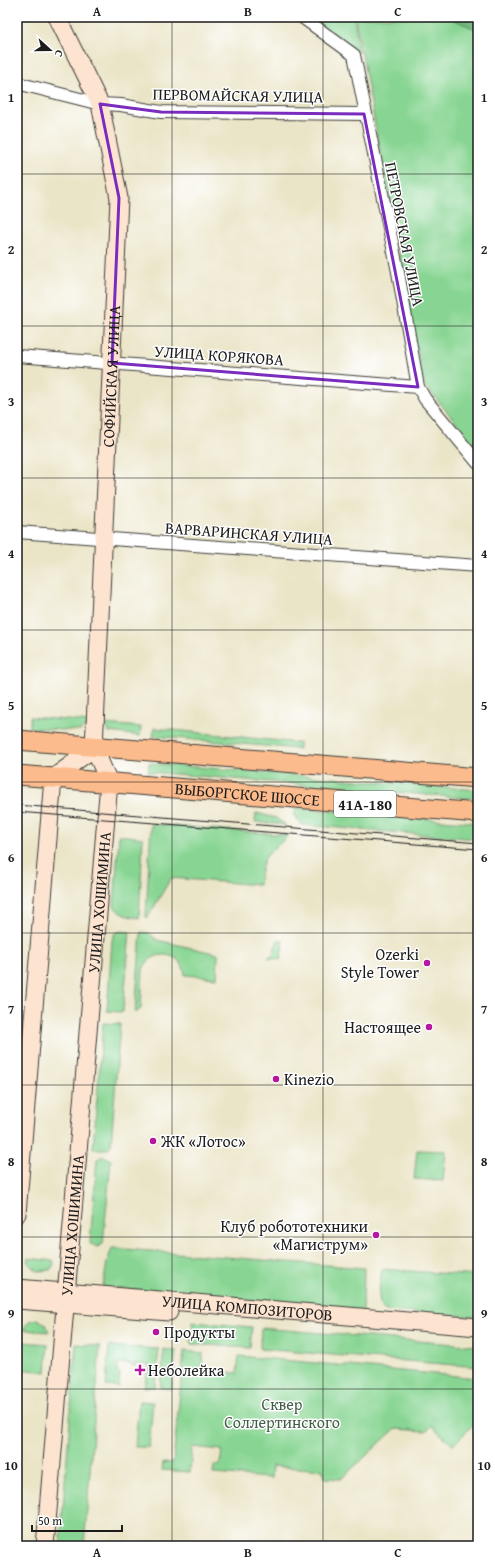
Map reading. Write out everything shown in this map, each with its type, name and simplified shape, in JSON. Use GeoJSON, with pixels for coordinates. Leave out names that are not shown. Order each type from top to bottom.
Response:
{"type":"FeatureCollection","features":[{"type":"Feature","properties":{"kind":"main road","name":"41А-180"},"geometry":{"type":"LineString","coordinates":[[17,740],[94,748],[478,778]]}},
{"type":"Feature","properties":{"kind":"main road","name":"ВЫБОРГСКОЕ ШОССЕ"},"geometry":{"type":"LineString","coordinates":[[17,775],[478,813]]}},
{"type":"Feature","properties":{"kind":"street","name":"СОФИЙСКАЯ УЛИЦА"},"geometry":{"type":"LineString","coordinates":[[57,17],[100,104],[119,198],[94,748]]}},
{"type":"Feature","properties":{"kind":"street","name":"ПЕТРОВСКАЯ УЛИЦА"},"geometry":{"type":"LineString","coordinates":[[302,17],[354,55],[364,114],[398,272],[418,387],[425,399],[478,463]]}},
{"type":"Feature","properties":{"kind":"street","name":"ПЕРВОМАЙСКАЯ УЛИЦА"},"geometry":{"type":"LineString","coordinates":[[17,83],[100,104],[121,105],[161,112],[364,114]]}},
{"type":"Feature","properties":{"kind":"street","name":"УЛИЦА КОРЯКОВА"},"geometry":{"type":"LineString","coordinates":[[17,356],[418,387]]}},
{"type":"Feature","properties":{"kind":"street","name":"ВАРВАРИНСКАЯ УЛИЦА"},"geometry":{"type":"LineString","coordinates":[[17,532],[478,566]]}},
{"type":"Feature","properties":{"kind":"street"},"geometry":{"type":"LineString","coordinates":[[17,1214],[53,778],[94,748]]}},
{"type":"Feature","properties":{"kind":"street","name":"УЛИЦА ХОШИМИНА"},"geometry":{"type":"LineString","coordinates":[[45,1546],[109,782],[94,748]]}},
{"type":"Feature","properties":{"kind":"street","name":"УЛИЦА КОМПОЗИТОРОВ"},"geometry":{"type":"LineString","coordinates":[[17,1288],[66,1298],[478,1337]]}},
{"type":"Feature","properties":{"kind":"street","name":"УЛИЦА КОМПОЗИТОРОВ"},"geometry":{"type":"LineString","coordinates":[[17,1300],[66,1298],[478,1327]]}},
{"type":"Feature","properties":{"kind":"highlighted area"},"geometry":{"type":"Polygon","coordinates":[[[100,104],[161,112],[364,114],[418,387],[112,363],[119,198],[100,104]]]}},
{"type":"Feature","properties":{"kind":"green space"},"geometry":{"type":"Polygon","coordinates":[[[309,17],[354,17],[359,53],[309,17]]]}},
{"type":"Feature","properties":{"kind":"green space"},"geometry":{"type":"Polygon","coordinates":[[[355,17],[448,17],[478,30],[478,449],[423,383],[355,17]]]}},
{"type":"Feature","properties":{"kind":"green space"},"geometry":{"type":"Polygon","coordinates":[[[448,17],[461,17],[478,24],[478,30],[448,17]]]}},
{"type":"Feature","properties":{"kind":"green space"},"geometry":{"type":"Polygon","coordinates":[[[30,717],[91,722],[80,731],[30,728],[30,717]]]}},
{"type":"Feature","properties":{"kind":"green space"},"geometry":{"type":"Polygon","coordinates":[[[105,724],[141,727],[140,736],[109,732],[105,724]]]}},
{"type":"Feature","properties":{"kind":"green space"},"geometry":{"type":"Polygon","coordinates":[[[154,728],[299,743],[299,749],[153,736],[154,728]]]}},
{"type":"Feature","properties":{"kind":"green space"},"geometry":{"type":"Polygon","coordinates":[[[149,763],[478,790],[478,799],[148,772],[149,763]]]}},
{"type":"Feature","properties":{"kind":"green space"},"geometry":{"type":"Polygon","coordinates":[[[295,808],[478,823],[478,839],[302,825],[294,815],[295,808]]]}},
{"type":"Feature","properties":{"kind":"green space"},"geometry":{"type":"Polygon","coordinates":[[[256,813],[276,818],[286,825],[255,822],[256,813]]]}},
{"type":"Feature","properties":{"kind":"green space"},"geometry":{"type":"Polygon","coordinates":[[[151,824],[287,835],[285,839],[265,858],[261,869],[259,885],[171,878],[148,917],[146,917],[151,824]]]}},
{"type":"Feature","properties":{"kind":"green space"},"geometry":{"type":"Polygon","coordinates":[[[119,835],[143,838],[139,918],[122,914],[114,906],[119,835]]]}},
{"type":"Feature","properties":{"kind":"green space"},"geometry":{"type":"Polygon","coordinates":[[[121,931],[130,932],[123,1012],[107,1011],[112,940],[115,933],[121,931]]]}},
{"type":"Feature","properties":{"kind":"green space"},"geometry":{"type":"Polygon","coordinates":[[[141,932],[149,933],[157,940],[218,954],[217,978],[185,975],[183,967],[179,961],[167,955],[160,955],[147,962],[143,969],[141,1009],[135,1013],[141,932]]]}},
{"type":"Feature","properties":{"kind":"green space"},"geometry":{"type":"Polygon","coordinates":[[[278,940],[283,940],[281,959],[268,958],[273,953],[278,940]]]}},
{"type":"Feature","properties":{"kind":"green space"},"geometry":{"type":"Polygon","coordinates":[[[103,1023],[120,1024],[111,1145],[108,1149],[93,1149],[103,1023]]]}},
{"type":"Feature","properties":{"kind":"green space"},"geometry":{"type":"Polygon","coordinates":[[[417,1150],[446,1151],[443,1181],[414,1179],[417,1150]]]}},
{"type":"Feature","properties":{"kind":"green space"},"geometry":{"type":"Polygon","coordinates":[[[104,1156],[111,1160],[103,1244],[97,1247],[90,1243],[97,1159],[104,1156]]]}},
{"type":"Feature","properties":{"kind":"green space"},"geometry":{"type":"Polygon","coordinates":[[[112,1248],[364,1268],[363,1311],[103,1287],[107,1262],[112,1248]]]}},
{"type":"Feature","properties":{"kind":"green space"},"geometry":{"type":"Polygon","coordinates":[[[28,1258],[54,1261],[53,1266],[50,1270],[38,1271],[29,1264],[28,1258]]]}},
{"type":"Feature","properties":{"kind":"green space"},"geometry":{"type":"Polygon","coordinates":[[[382,1269],[478,1276],[478,1317],[386,1311],[382,1308],[379,1298],[382,1269]]]}},
{"type":"Feature","properties":{"kind":"green space"},"geometry":{"type":"Polygon","coordinates":[[[37,1319],[46,1324],[49,1332],[23,1330],[29,1321],[37,1319]]]}},
{"type":"Feature","properties":{"kind":"green space"},"geometry":{"type":"Polygon","coordinates":[[[193,1322],[252,1327],[250,1348],[191,1344],[193,1322]]]}},
{"type":"Feature","properties":{"kind":"green space"},"geometry":{"type":"Polygon","coordinates":[[[261,1328],[478,1346],[478,1367],[260,1349],[261,1328]]]}},
{"type":"Feature","properties":{"kind":"green space"},"geometry":{"type":"Polygon","coordinates":[[[22,1342],[48,1344],[46,1372],[19,1369],[22,1342]]]}},
{"type":"Feature","properties":{"kind":"green space"},"geometry":{"type":"Polygon","coordinates":[[[76,1344],[100,1346],[84,1546],[60,1546],[76,1344]]]}},
{"type":"Feature","properties":{"kind":"green space"},"geometry":{"type":"Polygon","coordinates":[[[109,1346],[159,1349],[155,1387],[144,1387],[149,1365],[135,1364],[135,1367],[131,1366],[131,1364],[119,1363],[117,1372],[120,1373],[119,1387],[106,1386],[109,1346]]]}},
{"type":"Feature","properties":{"kind":"green space"},"geometry":{"type":"Polygon","coordinates":[[[164,1349],[176,1351],[172,1389],[160,1388],[164,1349]]]}},
{"type":"Feature","properties":{"kind":"green space","name":"Сквер Соллертинского"},"geometry":{"type":"Polygon","coordinates":[[[184,1351],[203,1353],[202,1370],[237,1373],[239,1356],[478,1378],[478,1420],[453,1445],[432,1426],[426,1431],[395,1429],[341,1479],[325,1478],[323,1470],[272,1466],[271,1478],[213,1474],[214,1465],[220,1465],[222,1450],[192,1447],[190,1472],[162,1470],[163,1462],[173,1463],[184,1351]]]}},
{"type":"Feature","properties":{"kind":"green space"},"geometry":{"type":"Polygon","coordinates":[[[139,1401],[153,1402],[149,1447],[135,1447],[139,1401]]]}},
{"type":"Feature","properties":{"kind":"tram line"},"geometry":{"type":"LineString","coordinates":[[17,805],[478,843]]}},
{"type":"Feature","properties":{"kind":"tram line"},"geometry":{"type":"LineString","coordinates":[[17,812],[478,849]]}},
{"type":"Feature","properties":{"kind":"place","name":"Ozerki Style Tower"},"geometry":{"type":"Point","coordinates":[427,963]}},
{"type":"Feature","properties":{"kind":"place","name":"Настоящее"},"geometry":{"type":"Point","coordinates":[429,1027]}},
{"type":"Feature","properties":{"kind":"place","name":"Kinezio"},"geometry":{"type":"Point","coordinates":[276,1079]}},
{"type":"Feature","properties":{"kind":"place","name":"ЖК «Лотос»"},"geometry":{"type":"Point","coordinates":[153,1141]}},
{"type":"Feature","properties":{"kind":"place","name":"Клуб робототехники «Магиструм»"},"geometry":{"type":"Point","coordinates":[376,1235]}},
{"type":"Feature","properties":{"kind":"place","name":"Продукты"},"geometry":{"type":"Point","coordinates":[156,1332]}},
{"type":"Feature","properties":{"kind":"place","name":"Неболейка"},"geometry":{"type":"Point","coordinates":[140,1370]}}]}
